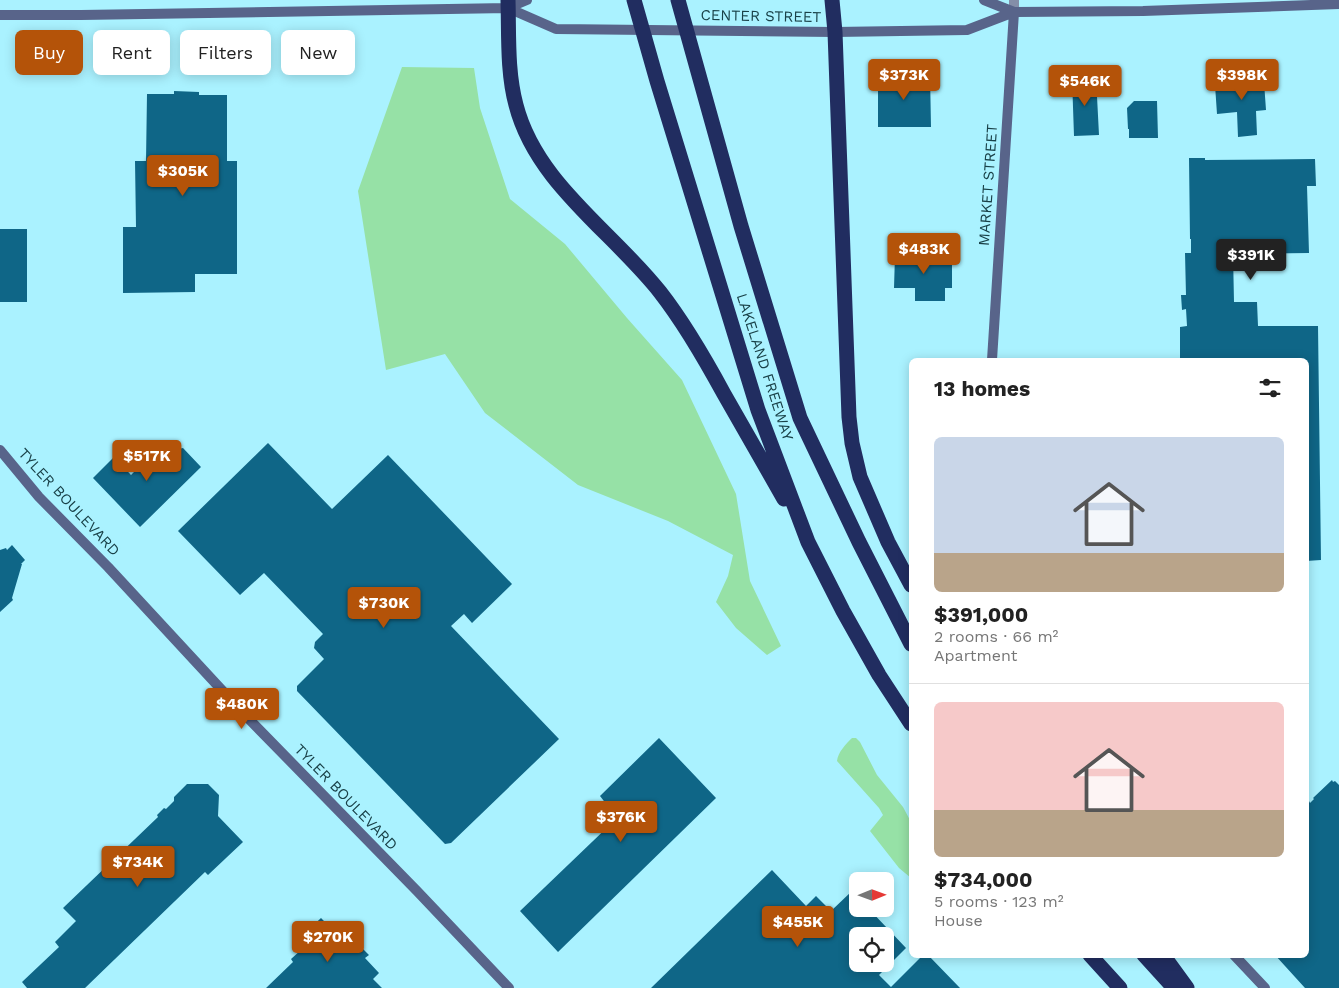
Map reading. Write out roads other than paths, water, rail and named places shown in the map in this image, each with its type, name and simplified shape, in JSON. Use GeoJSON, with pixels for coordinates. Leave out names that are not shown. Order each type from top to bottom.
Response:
{"type":"FeatureCollection","features":[{"type":"Feature","properties":{"kind":"highway","name":"LAKELAND FREEWAY"},"geometry":{"type":"LineString","coordinates":[[634,0],[657,82],[758,410],[808,542],[847,619],[879,675],[909,721]]}},
{"type":"Feature","properties":{"kind":"highway","name":"LAKELAND FREEWAY"},"geometry":{"type":"LineString","coordinates":[[678,0],[741,226],[800,418],[909,640]]}},
{"type":"Feature","properties":{"kind":"highway"},"geometry":{"type":"LineString","coordinates":[[832,0],[836,32],[849,417],[852,443],[860,477],[888,542],[909,581]]}},
{"type":"Feature","properties":{"kind":"highway"},"geometry":{"type":"LineString","coordinates":[[508,4],[510,70],[516,105],[527,137],[545,167],[659,291],[695,342],[808,542]]}},
{"type":"Feature","properties":{"kind":"highway"},"geometry":{"type":"LineString","coordinates":[[1093,958],[1120,988]]}},
{"type":"Feature","properties":{"kind":"highway"},"geometry":{"type":"LineString","coordinates":[[1147,958],[1174,988]]}},
{"type":"Feature","properties":{"kind":"highway"},"geometry":{"type":"LineString","coordinates":[[1165,958],[1187,988]]}},
{"type":"Feature","properties":{"kind":"main road","name":"CENTER STREET"},"geometry":{"type":"LineString","coordinates":[[0,15],[81,16],[508,4],[527,0]]}},
{"type":"Feature","properties":{"kind":"main road","name":"CENTER STREET"},"geometry":{"type":"LineString","coordinates":[[984,0],[1014,12]]}},
{"type":"Feature","properties":{"kind":"main road","name":"CENTER STREET"},"geometry":{"type":"LineString","coordinates":[[508,4],[556,29],[836,32],[967,30],[1014,12],[1142,11],[1339,4]]}},
{"type":"Feature","properties":{"kind":"main road","name":"MARKET STREET"},"geometry":{"type":"LineString","coordinates":[[992,358],[1014,12]]}},
{"type":"Feature","properties":{"kind":"main road","name":"TYLER BOULEVARD"},"geometry":{"type":"LineString","coordinates":[[0,450],[39,497],[108,567],[251,721],[509,988]]}},
{"type":"Feature","properties":{"kind":"main road"},"geometry":{"type":"LineString","coordinates":[[1237,958],[1265,988]]}},
{"type":"Feature","properties":{"kind":"street"},"geometry":{"type":"LineString","coordinates":[[1014,0],[1014,12]]}}]}
